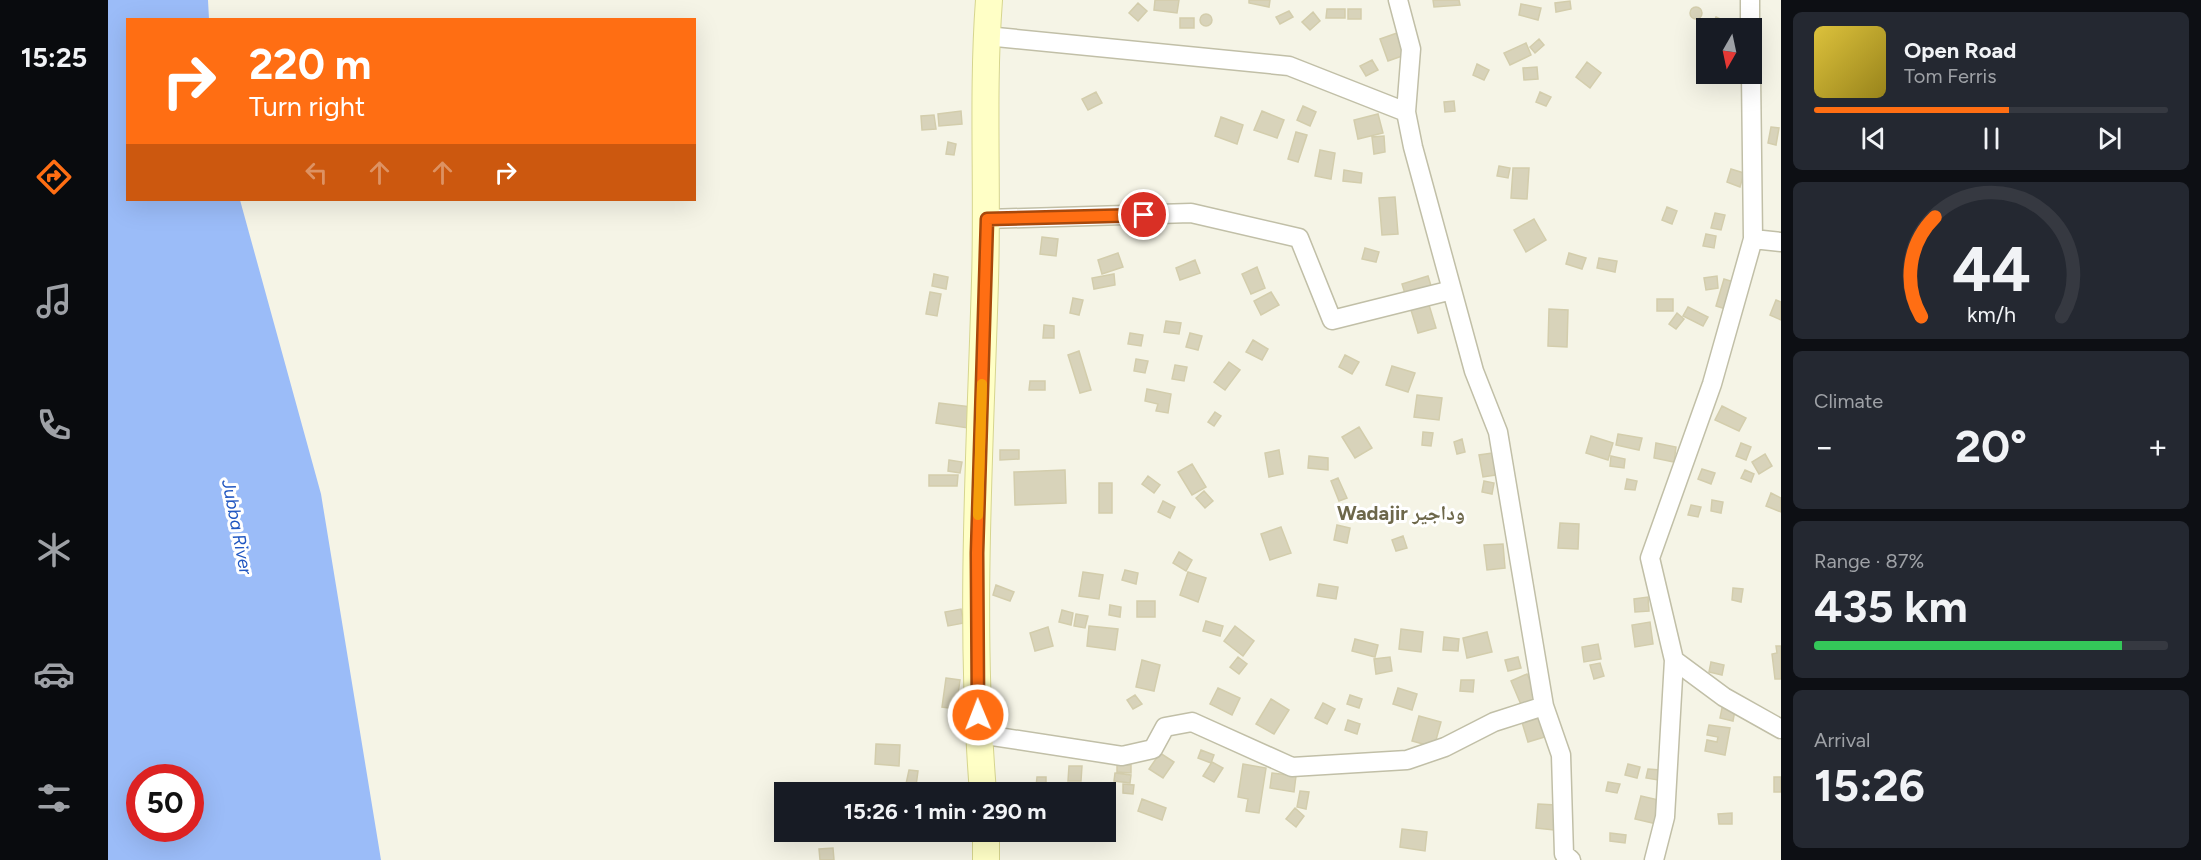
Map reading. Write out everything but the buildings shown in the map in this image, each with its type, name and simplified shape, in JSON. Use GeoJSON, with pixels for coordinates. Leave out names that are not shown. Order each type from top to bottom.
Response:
{"type":"FeatureCollection","features":[{"type":"Feature","properties":{"kind":"main road"},"geometry":{"type":"LineString","coordinates":[[982,782],[979,734],[977,553],[987,219],[986,36],[989,0]]}},
{"type":"Feature","properties":{"kind":"main road"},"geometry":{"type":"LineString","coordinates":[[986,842],[986,860]]}},
{"type":"Feature","properties":{"kind":"street"},"geometry":{"type":"LineString","coordinates":[[1398,0],[1411,49],[1406,112],[1474,371],[1498,432],[1544,706],[1561,755],[1564,854],[1571,860]]}},
{"type":"Feature","properties":{"kind":"street"},"geometry":{"type":"LineString","coordinates":[[1750,0],[1750,18]]}},
{"type":"Feature","properties":{"kind":"street"},"geometry":{"type":"LineString","coordinates":[[986,36],[1289,66],[1406,112]]}},
{"type":"Feature","properties":{"kind":"street"},"geometry":{"type":"LineString","coordinates":[[1654,860],[1665,817],[1674,660],[1650,558],[1712,384],[1753,239],[1751,84]]}},
{"type":"Feature","properties":{"kind":"street"},"geometry":{"type":"LineString","coordinates":[[987,219],[1191,213],[1299,238],[1332,320],[1452,290]]}},
{"type":"Feature","properties":{"kind":"street"},"geometry":{"type":"LineString","coordinates":[[1753,239],[1781,242]]}},
{"type":"Feature","properties":{"kind":"street"},"geometry":{"type":"LineString","coordinates":[[1674,660],[1724,697],[1781,729]]}},
{"type":"Feature","properties":{"kind":"street"},"geometry":{"type":"LineString","coordinates":[[979,734],[1122,756],[1153,749],[1165,728],[1192,722],[1292,767],[1407,760],[1445,747],[1494,722],[1544,706]]}},
{"type":"Feature","properties":{"kind":"water","name":"Jubba River"},"geometry":{"type":"Polygon","coordinates":[[[108,0],[208,0],[209,18],[126,18],[126,201],[240,201],[321,494],[381,860],[108,860],[108,0]]]}},
{"type":"Feature","properties":{"kind":"slow traffic"},"geometry":{"type":"LineString","coordinates":[[978,515],[982,384]]}},
{"type":"Feature","properties":{"kind":"district","name":"Wadajir وداجير"},"geometry":{"type":"Point","coordinates":[1401,513]}},
{"type":"Feature","properties":{"kind":"route"},"geometry":{"type":"LineString","coordinates":[[978,715],[977,553],[987,219],[1144,215]]}}]}
